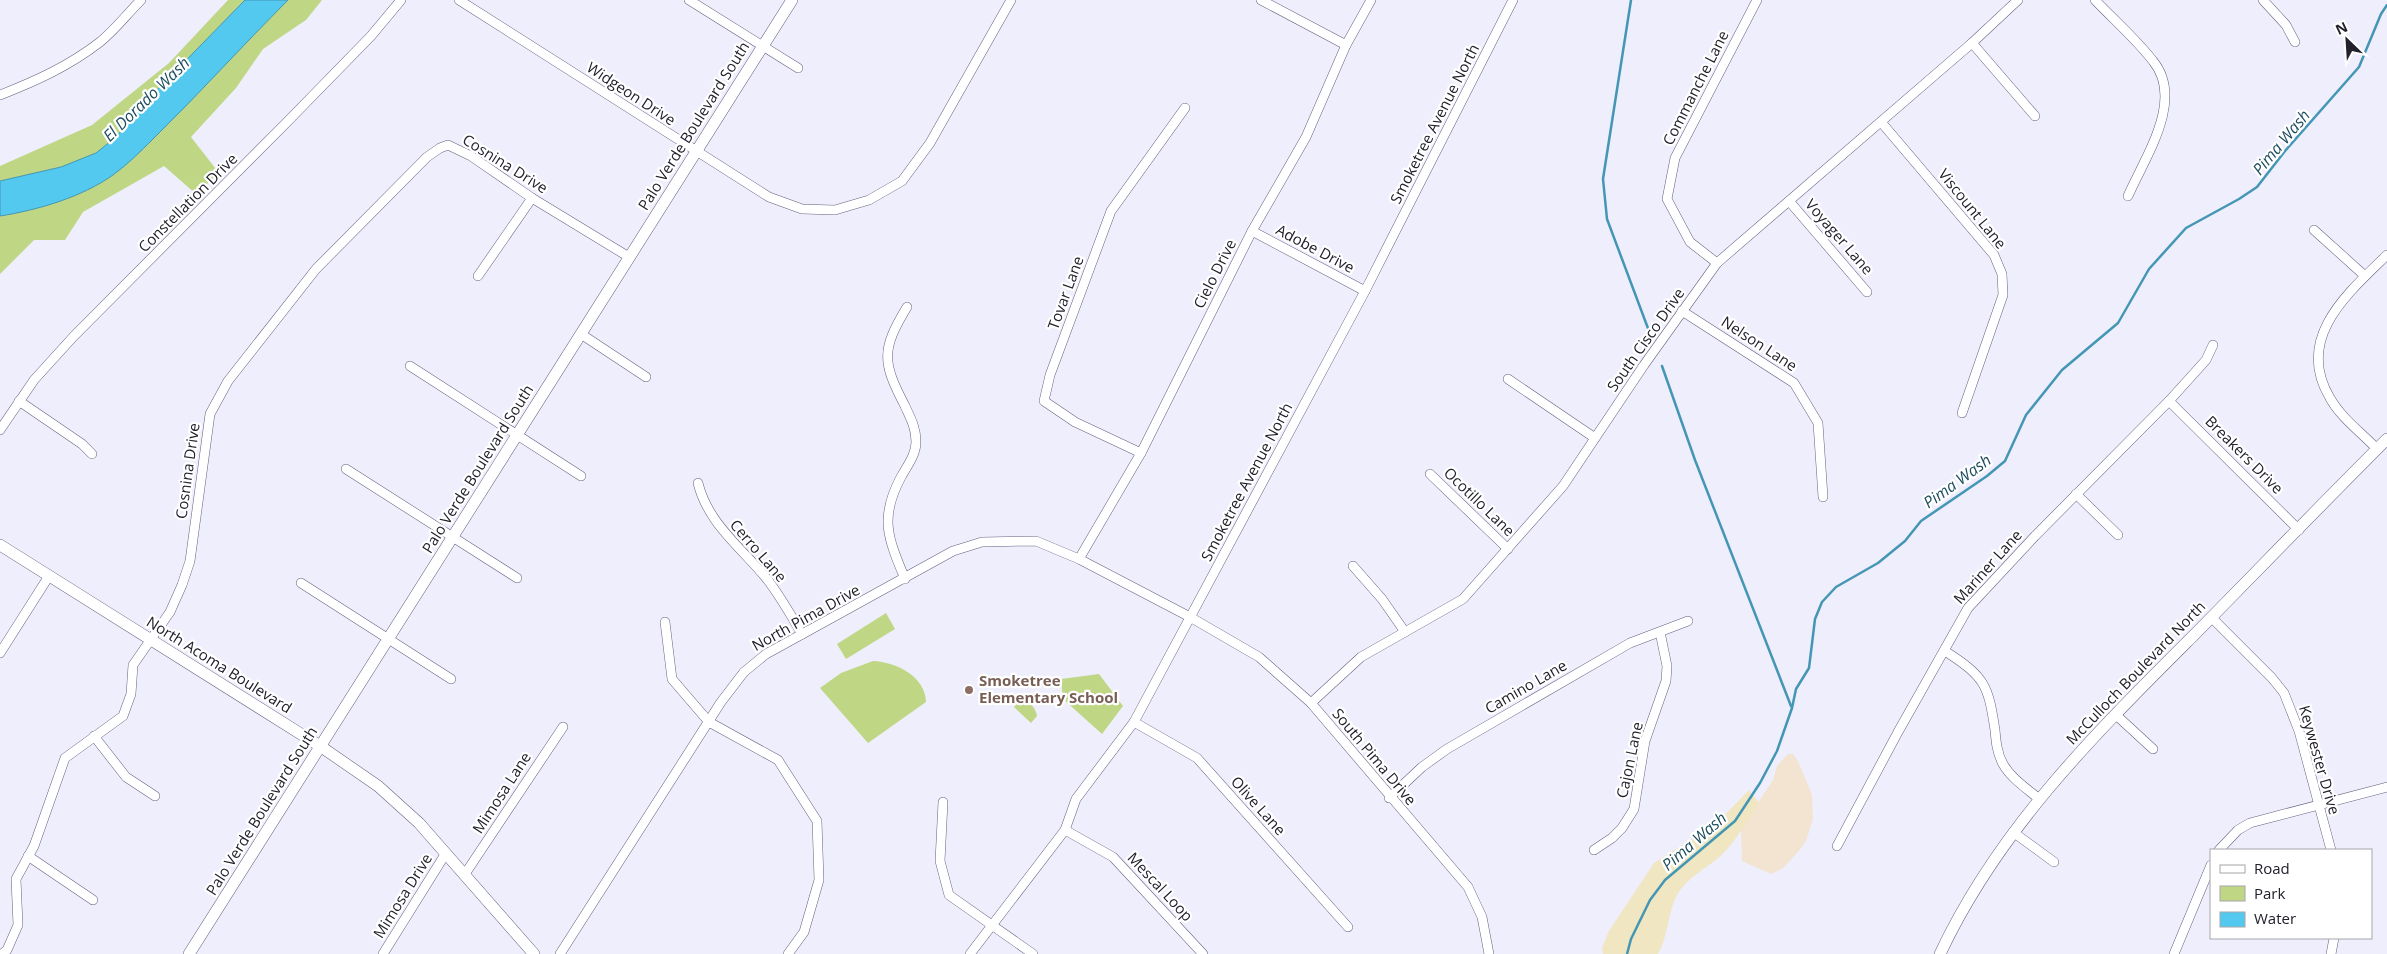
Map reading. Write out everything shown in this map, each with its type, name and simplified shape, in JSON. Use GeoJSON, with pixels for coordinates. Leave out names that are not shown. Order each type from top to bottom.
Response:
{"type":"FeatureCollection","features":[{"type":"Feature","properties":{"kind":"main road","name":"Palo Verde Boulevard South"},"geometry":{"type":"LineString","coordinates":[[189,954],[792,0]]}},
{"type":"Feature","properties":{"kind":"main road","name":"McCulloch Boulevard North"},"geometry":{"type":"LineString","coordinates":[[1940,954],[1953,926],[2013,832],[2038,798],[2115,714],[2387,439]]}},
{"type":"Feature","properties":{"kind":"main road","name":"North Acoma Boulevard"},"geometry":{"type":"LineString","coordinates":[[0,545],[358,771],[397,801],[466,874],[534,954]]}},
{"type":"Feature","properties":{"kind":"street"},"geometry":{"type":"LineString","coordinates":[[0,95],[35,82],[72,62],[101,41],[141,0]]}},
{"type":"Feature","properties":{"kind":"street","name":"Constellation Drive"},"geometry":{"type":"LineString","coordinates":[[0,430],[34,380],[73,336],[371,36],[401,0]]}},
{"type":"Feature","properties":{"kind":"street","name":"Widgeon Drive"},"geometry":{"type":"LineString","coordinates":[[460,0],[769,197],[802,209],[836,210],[869,200],[902,180],[930,143],[1011,0]]}},
{"type":"Feature","properties":{"kind":"street"},"geometry":{"type":"LineString","coordinates":[[689,0],[798,68]]}},
{"type":"Feature","properties":{"kind":"street"},"geometry":{"type":"LineString","coordinates":[[1261,0],[1346,45]]}},
{"type":"Feature","properties":{"kind":"street","name":"Cielo Drive"},"geometry":{"type":"LineString","coordinates":[[1079,559],[1141,453],[1252,231],[1306,137],[1346,45],[1371,0]]}},
{"type":"Feature","properties":{"kind":"street","name":"Smoketree Avenue North"},"geometry":{"type":"LineString","coordinates":[[970,954],[990,924],[1065,830],[1076,799],[1134,722],[1365,291],[1513,0]]}},
{"type":"Feature","properties":{"kind":"street","name":"Commanche Lane"},"geometry":{"type":"LineString","coordinates":[[1717,263],[1690,242],[1667,199],[1675,158],[1757,0]]}},
{"type":"Feature","properties":{"kind":"street","name":"South Cisco Drive"},"geometry":{"type":"LineString","coordinates":[[1311,703],[1362,657],[1462,598],[1563,486],[1682,311],[1717,263],[1972,43],[2018,0]]}},
{"type":"Feature","properties":{"kind":"street"},"geometry":{"type":"LineString","coordinates":[[2095,0],[2154,61],[2162,75],[2166,89],[2163,118],[2128,196]]}},
{"type":"Feature","properties":{"kind":"street"},"geometry":{"type":"LineString","coordinates":[[2263,0],[2286,25],[2295,42]]}},
{"type":"Feature","properties":{"kind":"street"},"geometry":{"type":"LineString","coordinates":[[1972,43],[2035,116]]}},
{"type":"Feature","properties":{"kind":"street","name":"Tovar Lane"},"geometry":{"type":"LineString","coordinates":[[1141,453],[1075,422],[1044,401],[1050,375],[1111,211],[1185,108]]}},
{"type":"Feature","properties":{"kind":"street","name":"Viscount Lane"},"geometry":{"type":"LineString","coordinates":[[1881,122],[1994,254],[2002,274],[2003,295],[1962,413]]}},
{"type":"Feature","properties":{"kind":"street","name":"Cosnina Drive"},"geometry":{"type":"LineString","coordinates":[[2,954],[7,950],[18,926],[16,879],[34,846],[65,758],[123,716],[131,694],[133,665],[170,612],[190,561],[210,414],[228,381],[316,269],[427,157],[448,145],[471,156],[532,198],[629,257]]}},
{"type":"Feature","properties":{"kind":"street"},"geometry":{"type":"LineString","coordinates":[[478,276],[532,198]]}},
{"type":"Feature","properties":{"kind":"street","name":"Voyager Lane"},"geometry":{"type":"LineString","coordinates":[[1790,201],[1867,292]]}},
{"type":"Feature","properties":{"kind":"street"},"geometry":{"type":"LineString","coordinates":[[2314,230],[2365,276]]}},
{"type":"Feature","properties":{"kind":"street","name":"Adobe Drive"},"geometry":{"type":"LineString","coordinates":[[1252,231],[1365,291]]}},
{"type":"Feature","properties":{"kind":"street"},"geometry":{"type":"LineString","coordinates":[[2377,449],[2329,398],[2320,371],[2320,347],[2324,329],[2335,310],[2365,276],[2387,255]]}},
{"type":"Feature","properties":{"kind":"street"},"geometry":{"type":"LineString","coordinates":[[905,579],[890,537],[888,513],[890,499],[911,461],[916,446],[915,429],[891,376],[887,359],[888,342],[907,307]]}},
{"type":"Feature","properties":{"kind":"street","name":"Nelson Lane"},"geometry":{"type":"LineString","coordinates":[[1682,311],[1794,383],[1818,423],[1823,497]]}},
{"type":"Feature","properties":{"kind":"street"},"geometry":{"type":"LineString","coordinates":[[581,334],[646,377]]}},
{"type":"Feature","properties":{"kind":"street","name":"Mariner Lane"},"geometry":{"type":"LineString","coordinates":[[1837,846],[1958,625],[1978,595],[2169,401],[2206,360],[2213,345]]}},
{"type":"Feature","properties":{"kind":"street"},"geometry":{"type":"LineString","coordinates":[[410,366],[581,476]]}},
{"type":"Feature","properties":{"kind":"street"},"geometry":{"type":"LineString","coordinates":[[1508,379],[1595,438]]}},
{"type":"Feature","properties":{"kind":"street"},"geometry":{"type":"LineString","coordinates":[[19,401],[82,444],[92,454]]}},
{"type":"Feature","properties":{"kind":"street","name":"Breakers Drive"},"geometry":{"type":"LineString","coordinates":[[2169,401],[2299,530]]}},
{"type":"Feature","properties":{"kind":"street"},"geometry":{"type":"LineString","coordinates":[[346,469],[517,578]]}},
{"type":"Feature","properties":{"kind":"street","name":"Ocotillo Lane"},"geometry":{"type":"LineString","coordinates":[[1430,474],[1508,549]]}},
{"type":"Feature","properties":{"kind":"street","name":"Cerro Lane"},"geometry":{"type":"LineString","coordinates":[[698,483],[707,507],[718,525],[768,580],[802,634]]}},
{"type":"Feature","properties":{"kind":"street"},"geometry":{"type":"LineString","coordinates":[[2076,494],[2118,535]]}},
{"type":"Feature","properties":{"kind":"street","name":"North Pima Drive"},"geometry":{"type":"LineString","coordinates":[[560,954],[729,690],[751,664],[802,634],[953,552],[982,542],[1036,541],[1079,559],[1190,617]]}},
{"type":"Feature","properties":{"kind":"street"},"geometry":{"type":"LineString","coordinates":[[1353,566],[1382,599],[1405,632]]}},
{"type":"Feature","properties":{"kind":"street"},"geometry":{"type":"LineString","coordinates":[[0,653],[49,576]]}},
{"type":"Feature","properties":{"kind":"street"},"geometry":{"type":"LineString","coordinates":[[301,583],[451,679]]}},
{"type":"Feature","properties":{"kind":"street","name":"South Pima Drive"},"geometry":{"type":"LineString","coordinates":[[1190,617],[1259,657],[1311,703],[1389,798],[1468,887],[1482,917],[1489,954]]}},
{"type":"Feature","properties":{"kind":"street","name":"Keywester Drive"},"geometry":{"type":"LineString","coordinates":[[2211,617],[2272,678],[2284,693],[2298,731],[2331,849]]}},
{"type":"Feature","properties":{"kind":"street","name":"Camino Lane"},"geometry":{"type":"LineString","coordinates":[[1389,798],[1422,767],[1447,748],[1616,650],[1688,621]]}},
{"type":"Feature","properties":{"kind":"street"},"geometry":{"type":"LineString","coordinates":[[665,622],[672,679],[709,722],[778,760],[817,821],[819,880],[804,932],[788,954]]}},
{"type":"Feature","properties":{"kind":"street","name":"Cajon Lane"},"geometry":{"type":"LineString","coordinates":[[1594,850],[1612,838],[1622,828],[1634,809],[1646,741],[1666,682],[1667,666],[1660,632]]}},
{"type":"Feature","properties":{"kind":"street"},"geometry":{"type":"LineString","coordinates":[[1945,651],[1972,670],[1983,681],[1991,704],[1998,752],[2003,764],[2012,777],[2038,798]]}},
{"type":"Feature","properties":{"kind":"street"},"geometry":{"type":"LineString","coordinates":[[2115,714],[2152,749]]}},
{"type":"Feature","properties":{"kind":"street","name":"Olive Lane"},"geometry":{"type":"LineString","coordinates":[[1134,722],[1197,758],[1348,927]]}},
{"type":"Feature","properties":{"kind":"street","name":"Mimosa Lane"},"geometry":{"type":"LineString","coordinates":[[466,874],[563,727]]}},
{"type":"Feature","properties":{"kind":"street"},"geometry":{"type":"LineString","coordinates":[[94,736],[126,777],[155,796]]}},
{"type":"Feature","properties":{"kind":"street"},"geometry":{"type":"LineString","coordinates":[[2219,849],[2238,830],[2250,823],[2387,787]]}},
{"type":"Feature","properties":{"kind":"street"},"geometry":{"type":"LineString","coordinates":[[943,802],[940,861],[949,895],[1034,954]]}},
{"type":"Feature","properties":{"kind":"street","name":"Mescal Loop"},"geometry":{"type":"LineString","coordinates":[[1065,830],[1114,857],[1203,954]]}},
{"type":"Feature","properties":{"kind":"street"},"geometry":{"type":"LineString","coordinates":[[2013,832],[2054,862]]}},
{"type":"Feature","properties":{"kind":"street","name":"Mimosa Drive"},"geometry":{"type":"LineString","coordinates":[[384,954],[446,853]]}},
{"type":"Feature","properties":{"kind":"street"},"geometry":{"type":"LineString","coordinates":[[28,856],[93,900]]}},
{"type":"Feature","properties":{"kind":"street"},"geometry":{"type":"LineString","coordinates":[[2174,954],[2210,867]]}},
{"type":"Feature","properties":{"kind":"street"},"geometry":{"type":"LineString","coordinates":[[2331,954],[2334,939]]}},
{"type":"Feature","properties":{"kind":"shaded area"},"geometry":{"type":"Polygon","coordinates":[[[1788,754],[1793,754],[1798,761],[1812,795],[1813,819],[1806,841],[1798,852],[1783,868],[1771,874],[1742,861],[1741,828],[1773,780],[1777,766],[1788,754]]]}},
{"type":"Feature","properties":{"kind":"green space"},"geometry":{"type":"Polygon","coordinates":[[[228,0],[322,0],[306,20],[263,49],[236,88],[191,137],[219,173],[196,194],[164,166],[83,212],[65,240],[34,240],[0,274],[0,166],[92,125],[169,63],[228,0]]]}},
{"type":"Feature","properties":{"kind":"green space"},"geometry":{"type":"Polygon","coordinates":[[[886,613],[895,629],[846,659],[837,644],[886,613]]]}},
{"type":"Feature","properties":{"kind":"green space"},"geometry":{"type":"Polygon","coordinates":[[[873,661],[891,664],[908,672],[921,685],[926,702],[868,743],[820,688],[841,673],[873,661]]]}},
{"type":"Feature","properties":{"kind":"green space"},"geometry":{"type":"Polygon","coordinates":[[[1099,674],[1123,706],[1102,734],[1063,699],[1061,679],[1099,674]]]}},
{"type":"Feature","properties":{"kind":"green space"},"geometry":{"type":"Polygon","coordinates":[[[1020,700],[1032,705],[1035,710],[1037,716],[1031,723],[1014,707],[1020,700]]]}},
{"type":"Feature","properties":{"kind":"sand"},"geometry":{"type":"Polygon","coordinates":[[[1749,790],[1759,803],[1729,847],[1717,859],[1690,879],[1681,889],[1671,909],[1662,947],[1658,954],[1603,954],[1602,948],[1609,931],[1654,863],[1717,823],[1749,790]]]}},
{"type":"Feature","properties":{"kind":"water"},"geometry":{"type":"Polygon","coordinates":[[[245,0],[288,0],[129,162],[101,183],[74,196],[59,202],[0,216],[0,181],[61,167],[96,153],[116,137],[155,92],[245,0]]]}},
{"type":"Feature","properties":{"kind":"waterway"},"geometry":{"type":"LineString","coordinates":[[1631,0],[1603,179],[1607,219],[1649,331]]}},
{"type":"Feature","properties":{"kind":"waterway","name":"Pima Wash"},"geometry":{"type":"LineString","coordinates":[[1627,954],[1631,939],[1650,900],[1665,880],[1735,821],[1760,783],[1777,751],[1792,708],[1796,689],[1809,668],[1815,619],[1822,602],[1836,587],[1878,563],[1905,541],[1921,521],[1987,476],[2005,461],[2026,415],[2062,370],[2118,323],[2149,269],[2186,228],[2257,187],[2285,151],[2359,67],[2381,14],[2387,5]]}},
{"type":"Feature","properties":{"kind":"waterway"},"geometry":{"type":"LineString","coordinates":[[1662,366],[1695,460],[1791,706]]}},
{"type":"Feature","properties":{"kind":"place","name":"Smoketree Elementary School"},"geometry":{"type":"Point","coordinates":[969,690]}},
{"type":"Feature","properties":{"kind":"water label","name":"El Dorado Wash"},"geometry":{"type":"Point","coordinates":[146,99]}}]}
